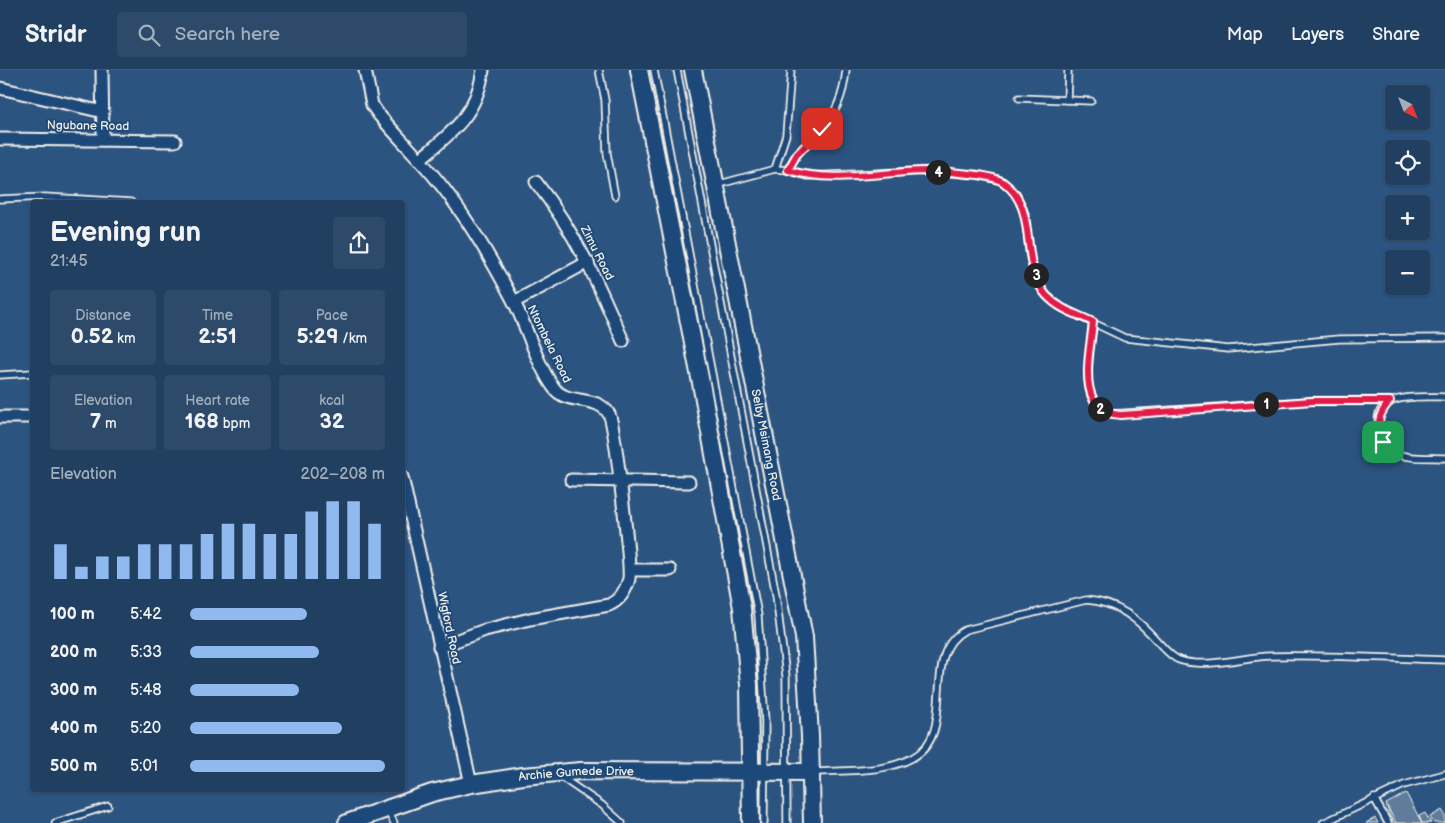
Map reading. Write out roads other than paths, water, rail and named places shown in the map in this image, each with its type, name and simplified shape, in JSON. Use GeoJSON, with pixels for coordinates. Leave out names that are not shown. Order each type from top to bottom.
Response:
{"type":"FeatureCollection","features":[{"type":"Feature","properties":{"kind":"main road"},"geometry":{"type":"LineString","coordinates":[[640,70],[701,383],[742,608],[758,771],[751,823]]}},
{"type":"Feature","properties":{"kind":"main road","name":"Selby Msimang Road"},"geometry":{"type":"LineString","coordinates":[[694,70],[804,637],[812,772],[812,823]]}},
{"type":"Feature","properties":{"kind":"main road","name":"Archie Gumede Drive"},"geometry":{"type":"LineString","coordinates":[[347,823],[390,816],[471,784],[556,773],[812,772]]}},
{"type":"Feature","properties":{"kind":"street"},"geometry":{"type":"LineString","coordinates":[[102,70],[103,140]]}},
{"type":"Feature","properties":{"kind":"street","name":"Ntombela Road"},"geometry":{"type":"LineString","coordinates":[[365,70],[372,105],[379,116],[419,160],[451,200],[514,302],[552,386],[564,398],[600,404],[610,416],[620,482],[630,570],[626,588],[616,602],[609,605],[512,623],[439,646]]}},
{"type":"Feature","properties":{"kind":"street"},"geometry":{"type":"LineString","coordinates":[[419,160],[450,134],[472,109],[478,95],[483,70]]}},
{"type":"Feature","properties":{"kind":"street"},"geometry":{"type":"LineString","coordinates":[[0,88],[103,112]]}},
{"type":"Feature","properties":{"kind":"street","name":"Ngubane Road"},"geometry":{"type":"LineString","coordinates":[[0,139],[175,141]]}},
{"type":"Feature","properties":{"kind":"street","name":"Zimu Road"},"geometry":{"type":"LineString","coordinates":[[536,182],[559,212],[588,262],[623,341]]}},
{"type":"Feature","properties":{"kind":"street"},"geometry":{"type":"LineString","coordinates":[[514,302],[588,262]]}},
{"type":"Feature","properties":{"kind":"street"},"geometry":{"type":"LineString","coordinates":[[0,417],[30,417]]}},
{"type":"Feature","properties":{"kind":"street"},"geometry":{"type":"LineString","coordinates":[[571,480],[689,482]]}},
{"type":"Feature","properties":{"kind":"street","name":"Wigford Road"},"geometry":{"type":"LineString","coordinates":[[405,491],[471,784]]}},
{"type":"Feature","properties":{"kind":"street"},"geometry":{"type":"LineString","coordinates":[[630,570],[670,570]]}},
{"type":"Feature","properties":{"kind":"lane"},"geometry":{"type":"LineString","coordinates":[[599,70],[605,100],[607,153],[615,196]]}},
{"type":"Feature","properties":{"kind":"lane"},"geometry":{"type":"LineString","coordinates":[[654,70],[758,615],[765,721],[758,771],[764,823]]}},
{"type":"Feature","properties":{"kind":"lane"},"geometry":{"type":"LineString","coordinates":[[677,70],[776,594],[786,676],[787,823]]}},
{"type":"Feature","properties":{"kind":"lane"},"geometry":{"type":"LineString","coordinates":[[775,170],[786,135],[791,70]]}},
{"type":"Feature","properties":{"kind":"lane"},"geometry":{"type":"LineString","coordinates":[[788,170],[794,158],[822,129],[837,107],[842,96],[846,70]]}},
{"type":"Feature","properties":{"kind":"lane"},"geometry":{"type":"LineString","coordinates":[[1067,100],[1068,70]]}},
{"type":"Feature","properties":{"kind":"lane"},"geometry":{"type":"LineString","coordinates":[[1019,98],[1091,101]]}},
{"type":"Feature","properties":{"kind":"lane"},"geometry":{"type":"LineString","coordinates":[[715,185],[775,170],[788,170],[807,176],[832,177],[926,171],[953,172],[1002,181],[1016,194],[1025,214],[1030,256],[1040,287],[1062,308],[1125,338],[1228,349],[1339,339],[1445,338]]}},
{"type":"Feature","properties":{"kind":"lane"},"geometry":{"type":"LineString","coordinates":[[0,199],[46,197],[97,200]]}},
{"type":"Feature","properties":{"kind":"lane"},"geometry":{"type":"LineString","coordinates":[[1093,322],[1088,374],[1090,398],[1097,407],[1110,414],[1312,401],[1390,401],[1400,398],[1445,397]]}},
{"type":"Feature","properties":{"kind":"lane"},"geometry":{"type":"LineString","coordinates":[[0,375],[30,373]]}},
{"type":"Feature","properties":{"kind":"lane"},"geometry":{"type":"LineString","coordinates":[[1390,401],[1381,412],[1378,424],[1383,442],[1392,452],[1410,457],[1445,458]]}},
{"type":"Feature","properties":{"kind":"lane"},"geometry":{"type":"LineString","coordinates":[[812,772],[873,768],[901,763],[912,758],[927,746],[935,728],[944,654],[958,634],[966,630],[1086,600],[1101,601],[1127,612],[1171,656],[1180,660],[1200,662],[1269,656],[1445,660]]}},
{"type":"Feature","properties":{"kind":"lane"},"geometry":{"type":"LineString","coordinates":[[556,773],[591,797],[622,823]]}},
{"type":"Feature","properties":{"kind":"lane"},"geometry":{"type":"LineString","coordinates":[[1323,823],[1404,785],[1445,774]]}},
{"type":"Feature","properties":{"kind":"lane"},"geometry":{"type":"LineString","coordinates":[[1374,798],[1388,823]]}},
{"type":"Feature","properties":{"kind":"lane"},"geometry":{"type":"LineString","coordinates":[[55,823],[108,806]]}}]}
